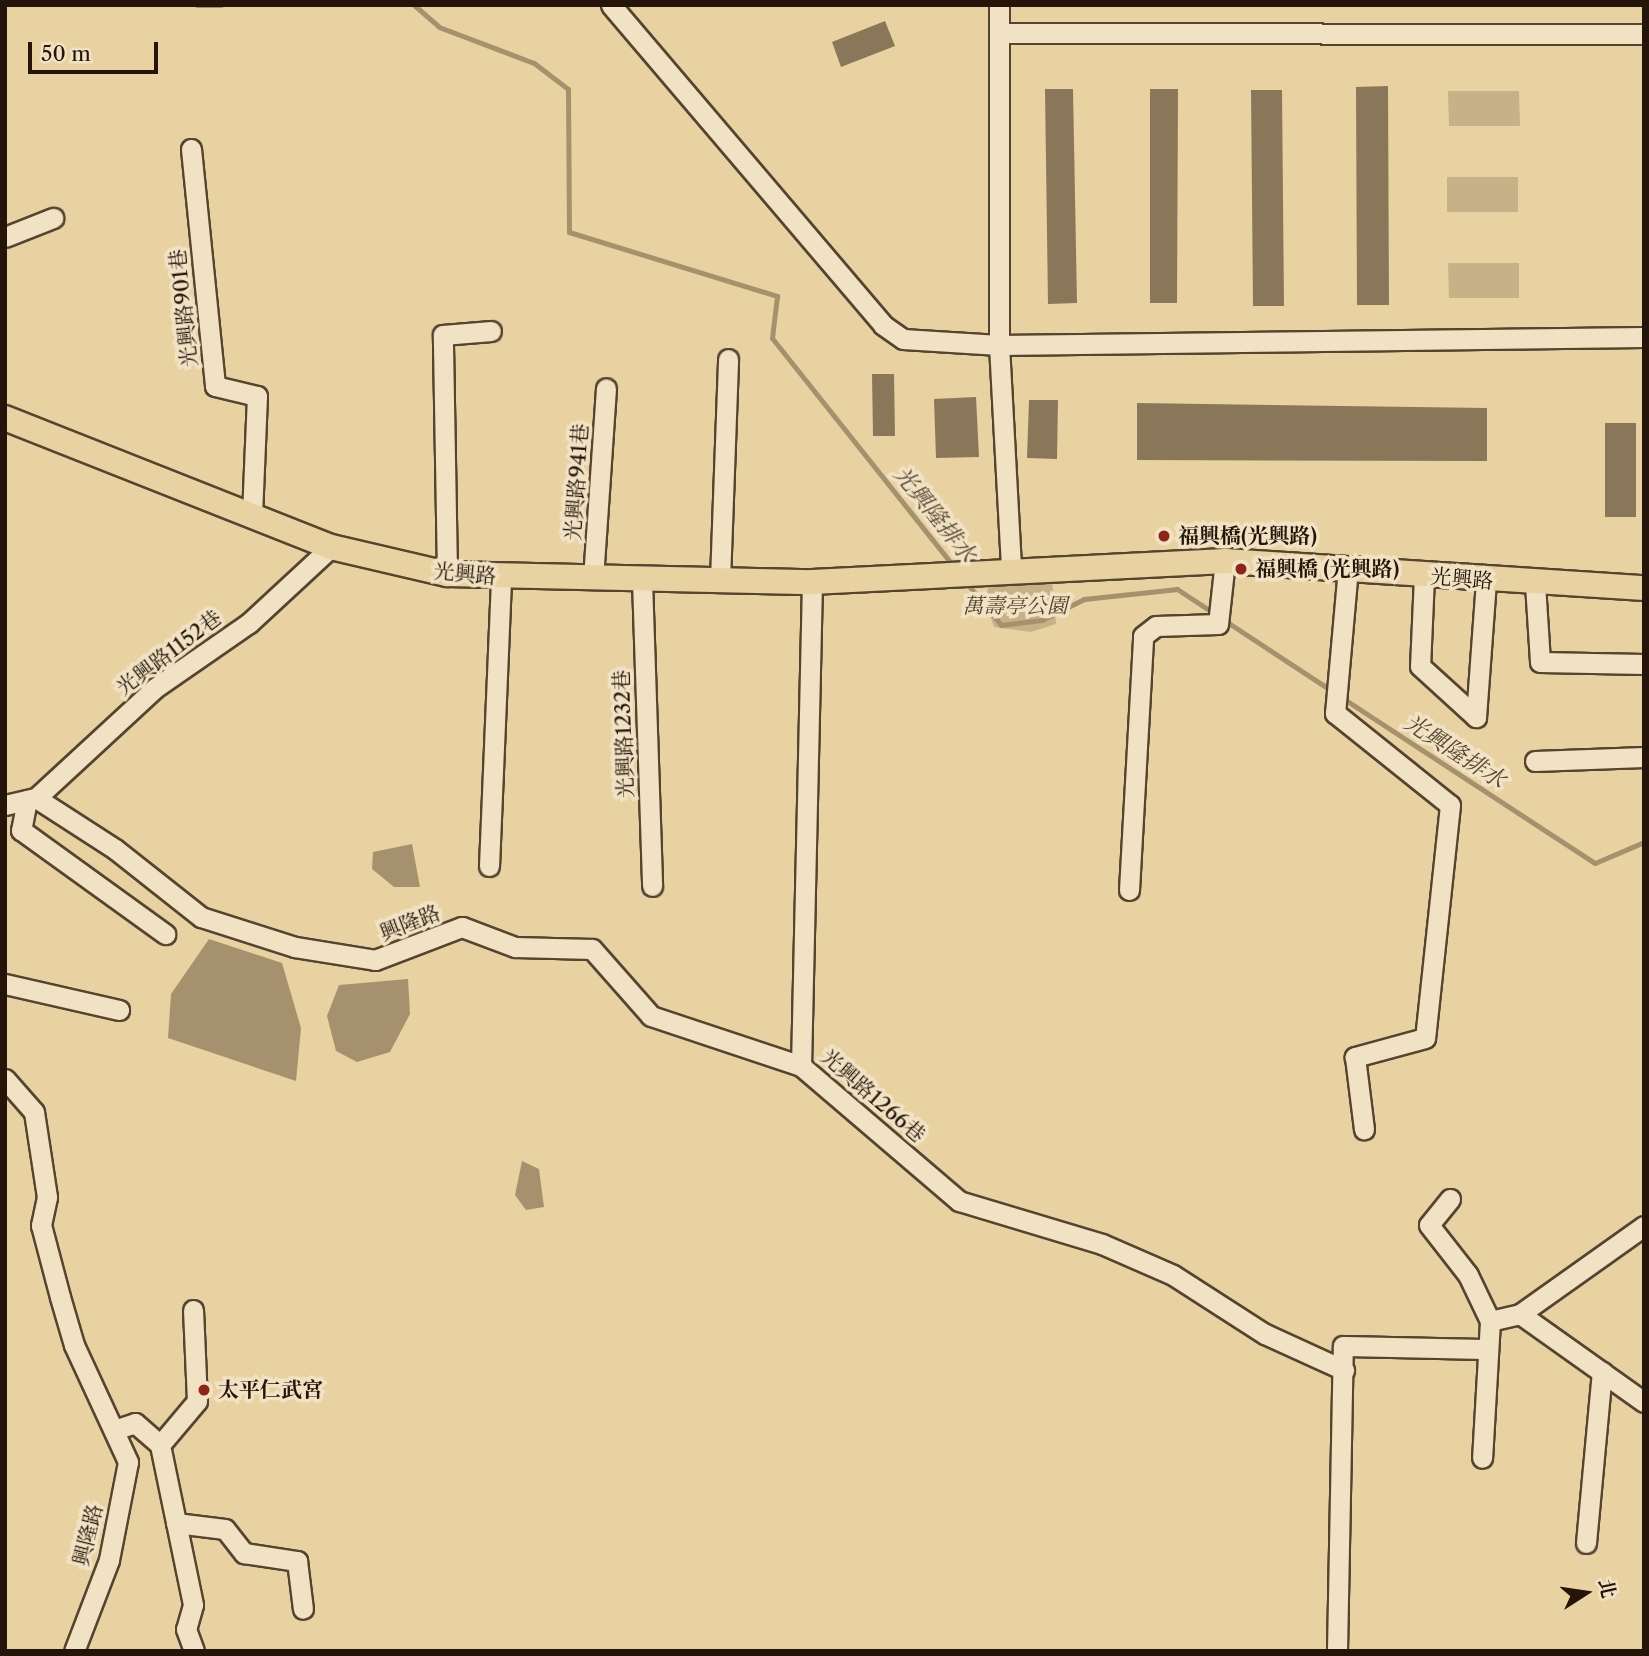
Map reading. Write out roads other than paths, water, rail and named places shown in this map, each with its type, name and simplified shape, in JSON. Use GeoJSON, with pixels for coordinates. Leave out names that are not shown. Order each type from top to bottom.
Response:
{"type":"FeatureCollection","features":[{"type":"Feature","properties":{"kind":"main road","name":"光興路"},"geometry":{"type":"LineString","coordinates":[[5,418],[331,547],[447,574],[501,578],[642,580],[952,580],[1011,568],[1225,561],[1348,568],[1486,582],[1644,588]]}},
{"type":"Feature","properties":{"kind":"lane"},"geometry":{"type":"LineString","coordinates":[[611,5],[883,325],[903,339],[999,345],[1644,337]]}},
{"type":"Feature","properties":{"kind":"lane"},"geometry":{"type":"LineString","coordinates":[[999,5],[999,345],[1011,568]]}},
{"type":"Feature","properties":{"kind":"lane"},"geometry":{"type":"LineString","coordinates":[[1000,33],[1644,34]]}},
{"type":"Feature","properties":{"kind":"lane","name":"光興路901巷"},"geometry":{"type":"LineString","coordinates":[[191,149],[215,386],[257,396],[252,514]]}},
{"type":"Feature","properties":{"kind":"lane"},"geometry":{"type":"LineString","coordinates":[[5,237],[53,218]]}},
{"type":"Feature","properties":{"kind":"lane"},"geometry":{"type":"LineString","coordinates":[[447,574],[443,335],[491,331]]}},
{"type":"Feature","properties":{"kind":"lane"},"geometry":{"type":"LineString","coordinates":[[720,580],[728,359]]}},
{"type":"Feature","properties":{"kind":"lane","name":"光興路941巷"},"geometry":{"type":"LineString","coordinates":[[593,579],[606,388]]}},
{"type":"Feature","properties":{"kind":"lane","name":"光興路1152巷"},"geometry":{"type":"LineString","coordinates":[[32,799],[155,688],[249,623],[331,547]]}},
{"type":"Feature","properties":{"kind":"lane"},"geometry":{"type":"LineString","coordinates":[[1129,890],[1143,636],[1156,626],[1217,624],[1225,561]]}},
{"type":"Feature","properties":{"kind":"lane"},"geometry":{"type":"LineString","coordinates":[[1348,568],[1335,713],[1450,805],[1426,1038],[1355,1057],[1364,1129]]}},
{"type":"Feature","properties":{"kind":"lane"},"geometry":{"type":"LineString","coordinates":[[1424,576],[1420,666],[1476,717],[1486,582]]}},
{"type":"Feature","properties":{"kind":"lane"},"geometry":{"type":"LineString","coordinates":[[489,866],[501,578]]}},
{"type":"Feature","properties":{"kind":"lane","name":"光興路1232巷"},"geometry":{"type":"LineString","coordinates":[[642,580],[652,886]]}},
{"type":"Feature","properties":{"kind":"lane","name":"光興路1266巷"},"geometry":{"type":"LineString","coordinates":[[813,582],[801,1066],[959,1201],[1149,1265],[1265,1334],[1344,1370]]}},
{"type":"Feature","properties":{"kind":"lane"},"geometry":{"type":"LineString","coordinates":[[1535,584],[1540,662],[1644,664]]}},
{"type":"Feature","properties":{"kind":"lane"},"geometry":{"type":"LineString","coordinates":[[1535,761],[1644,757]]}},
{"type":"Feature","properties":{"kind":"lane"},"geometry":{"type":"LineString","coordinates":[[5,805],[32,799]]}},
{"type":"Feature","properties":{"kind":"lane"},"geometry":{"type":"LineString","coordinates":[[32,799],[21,830],[165,934]]}},
{"type":"Feature","properties":{"kind":"lane","name":"興隆路"},"geometry":{"type":"LineString","coordinates":[[32,799],[115,849],[201,917],[295,947],[375,960],[462,927],[515,947],[592,949],[650,1016],[801,1066]]}},
{"type":"Feature","properties":{"kind":"lane"},"geometry":{"type":"LineString","coordinates":[[5,984],[119,1010]]}},
{"type":"Feature","properties":{"kind":"lane","name":"興隆路"},"geometry":{"type":"LineString","coordinates":[[5,1079],[34,1112],[47,1197],[41,1225],[74,1345],[117,1429],[126,1475],[109,1560],[74,1651]]}},
{"type":"Feature","properties":{"kind":"lane"},"geometry":{"type":"LineString","coordinates":[[1450,1199],[1430,1215],[1429,1225],[1468,1275],[1490,1321],[1486,1349],[1482,1458]]}},
{"type":"Feature","properties":{"kind":"lane"},"geometry":{"type":"LineString","coordinates":[[1490,1321],[1520,1314],[1643,1227]]}},
{"type":"Feature","properties":{"kind":"lane"},"geometry":{"type":"LineString","coordinates":[[160,1445],[197,1401],[193,1310]]}},
{"type":"Feature","properties":{"kind":"lane"},"geometry":{"type":"LineString","coordinates":[[1520,1314],[1644,1402]]}},
{"type":"Feature","properties":{"kind":"lane"},"geometry":{"type":"LineString","coordinates":[[1337,1651],[1343,1346],[1486,1349]]}},
{"type":"Feature","properties":{"kind":"lane"},"geometry":{"type":"LineString","coordinates":[[1586,1543],[1602,1372]]}},
{"type":"Feature","properties":{"kind":"lane"},"geometry":{"type":"LineString","coordinates":[[117,1429],[135,1423],[160,1445],[193,1605],[186,1629],[194,1651]]}},
{"type":"Feature","properties":{"kind":"lane"},"geometry":{"type":"LineString","coordinates":[[176,1523],[225,1529],[244,1553],[296,1562],[303,1609]]}},
{"type":"Feature","properties":{"kind":"waterway","name":"光興隆排水"},"geometry":{"type":"LineString","coordinates":[[197,5],[221,5]]}},
{"type":"Feature","properties":{"kind":"waterway","name":"光興隆排水"},"geometry":{"type":"LineString","coordinates":[[414,5],[439,27],[534,63],[568,89],[569,232],[777,296],[772,338],[955,568]]}},
{"type":"Feature","properties":{"kind":"waterway","name":"光興隆排水"},"geometry":{"type":"LineString","coordinates":[[965,581],[1001,625],[1042,620],[1084,599],[1177,589],[1215,614]]}},
{"type":"Feature","properties":{"kind":"waterway","name":"光興隆排水"},"geometry":{"type":"LineString","coordinates":[[1224,620],[1332,691]]}},
{"type":"Feature","properties":{"kind":"waterway","name":"光興隆排水"},"geometry":{"type":"LineString","coordinates":[[1341,697],[1595,863],[1644,842]]}},
{"type":"Feature","properties":{"kind":"place","name":"福興橋(光興路)"},"geometry":{"type":"Point","coordinates":[1164,536]}},
{"type":"Feature","properties":{"kind":"place","name":"福興橋 (光興路)"},"geometry":{"type":"Point","coordinates":[1241,569]}},
{"type":"Feature","properties":{"kind":"place","name":"太平仁武宮"},"geometry":{"type":"Point","coordinates":[204,1390]}},
{"type":"Feature","properties":{"kind":"park label","name":"萬壽亭公園"},"geometry":{"type":"Point","coordinates":[1015,606]}}]}
